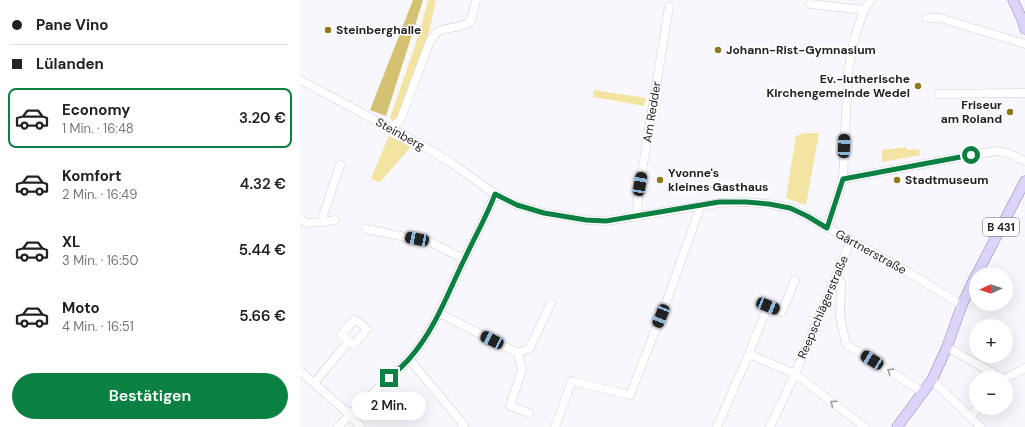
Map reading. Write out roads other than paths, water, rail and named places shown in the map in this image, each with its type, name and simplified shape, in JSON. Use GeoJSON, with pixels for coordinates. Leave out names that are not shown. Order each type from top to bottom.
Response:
{"type":"FeatureCollection","features":[{"type":"Feature","properties":{"kind":"main road"},"geometry":{"type":"LineString","coordinates":[[1013,0],[1025,28]]}},
{"type":"Feature","properties":{"kind":"main road","name":"B 431"},"geometry":{"type":"LineString","coordinates":[[980,267],[1025,181]]}},
{"type":"Feature","properties":{"kind":"main road","name":"B 431"},"geometry":{"type":"LineString","coordinates":[[897,427],[932,380],[947,347],[969,290]]}},
{"type":"Feature","properties":{"kind":"street"},"geometry":{"type":"LineString","coordinates":[[391,128],[400,121],[430,41],[436,32],[442,29],[463,26],[471,21],[476,0]]}},
{"type":"Feature","properties":{"kind":"street"},"geometry":{"type":"LineString","coordinates":[[828,225],[843,177],[848,72],[855,36],[864,10],[871,0]]}},
{"type":"Feature","properties":{"kind":"street"},"geometry":{"type":"LineString","coordinates":[[810,4],[864,10]]}},
{"type":"Feature","properties":{"kind":"street","name":"Am Redder"},"geometry":{"type":"LineString","coordinates":[[637,217],[638,196],[669,7]]}},
{"type":"Feature","properties":{"kind":"street"},"geometry":{"type":"LineString","coordinates":[[927,18],[940,18],[1025,44]]}},
{"type":"Feature","properties":{"kind":"street","name":"Steinberg"},"geometry":{"type":"LineString","coordinates":[[300,80],[420,144],[453,164],[495,194]]}},
{"type":"Feature","properties":{"kind":"street"},"geometry":{"type":"LineString","coordinates":[[939,94],[1025,93]]}},
{"type":"Feature","properties":{"kind":"street"},"geometry":{"type":"LineString","coordinates":[[843,177],[996,151],[1008,153],[1025,161]]}},
{"type":"Feature","properties":{"kind":"street"},"geometry":{"type":"LineString","coordinates":[[322,222],[340,165]]}},
{"type":"Feature","properties":{"kind":"street"},"geometry":{"type":"LineString","coordinates":[[338,427],[349,414],[409,359],[426,336],[439,313],[495,194]]}},
{"type":"Feature","properties":{"kind":"street","name":"Gärtnerstraße"},"geometry":{"type":"LineString","coordinates":[[495,194],[517,205],[544,213],[586,220],[606,221],[719,202],[769,204],[790,208],[828,225],[962,305]]}},
{"type":"Feature","properties":{"kind":"street"},"geometry":{"type":"LineString","coordinates":[[555,427],[572,381],[630,395],[666,303],[701,205]]}},
{"type":"Feature","properties":{"kind":"street"},"geometry":{"type":"LineString","coordinates":[[300,219],[307,222],[335,220]]}},
{"type":"Feature","properties":{"kind":"street"},"geometry":{"type":"LineString","coordinates":[[366,229],[430,242],[464,259]]}},
{"type":"Feature","properties":{"kind":"street","name":"Reepschlägerstraße"},"geometry":{"type":"LineString","coordinates":[[770,427],[795,374],[851,240]]}},
{"type":"Feature","properties":{"kind":"street"},"geometry":{"type":"LineString","coordinates":[[837,275],[841,283],[840,317],[846,344],[923,392]]}},
{"type":"Feature","properties":{"kind":"street"},"geometry":{"type":"LineString","coordinates":[[716,427],[749,354],[768,306],[782,312],[795,280]]}},
{"type":"Feature","properties":{"kind":"street"},"geometry":{"type":"LineString","coordinates":[[439,313],[518,353],[530,348],[551,303]]}},
{"type":"Feature","properties":{"kind":"street"},"geometry":{"type":"LineString","coordinates":[[314,383],[349,341]]}},
{"type":"Feature","properties":{"kind":"street"},"geometry":{"type":"LineString","coordinates":[[947,347],[990,371]]}},
{"type":"Feature","properties":{"kind":"street"},"geometry":{"type":"LineString","coordinates":[[518,353],[522,370],[510,406],[529,413]]}},
{"type":"Feature","properties":{"kind":"street","name":"Reepschlägerstraße"},"geometry":{"type":"LineString","coordinates":[[749,354],[795,374]]}},
{"type":"Feature","properties":{"kind":"street"},"geometry":{"type":"LineString","coordinates":[[409,359],[463,426]]}},
{"type":"Feature","properties":{"kind":"street"},"geometry":{"type":"LineString","coordinates":[[1013,374],[1025,368]]}},
{"type":"Feature","properties":{"kind":"street"},"geometry":{"type":"LineString","coordinates":[[300,371],[349,414],[361,427]]}},
{"type":"Feature","properties":{"kind":"street"},"geometry":{"type":"LineString","coordinates":[[795,374],[864,427]]}},
{"type":"Feature","properties":{"kind":"street"},"geometry":{"type":"LineString","coordinates":[[932,380],[981,427]]}},
{"type":"Feature","properties":{"kind":"place","name":"Steinberghalle"},"geometry":{"type":"Point","coordinates":[328,30]}},
{"type":"Feature","properties":{"kind":"place","name":"Johann-Rist-Gymnasium"},"geometry":{"type":"Point","coordinates":[718,50]}},
{"type":"Feature","properties":{"kind":"place","name":"Ev.-lutherische Kirchengemeinde Wedel"},"geometry":{"type":"Point","coordinates":[918,86]}},
{"type":"Feature","properties":{"kind":"place","name":"Friseur am Roland"},"geometry":{"type":"Point","coordinates":[1010,112]}},
{"type":"Feature","properties":{"kind":"place","name":"Yvonne's kleines Gasthaus"},"geometry":{"type":"Point","coordinates":[660,180]}},
{"type":"Feature","properties":{"kind":"place","name":"Stadtmuseum"},"geometry":{"type":"Point","coordinates":[897,180]}}]}
